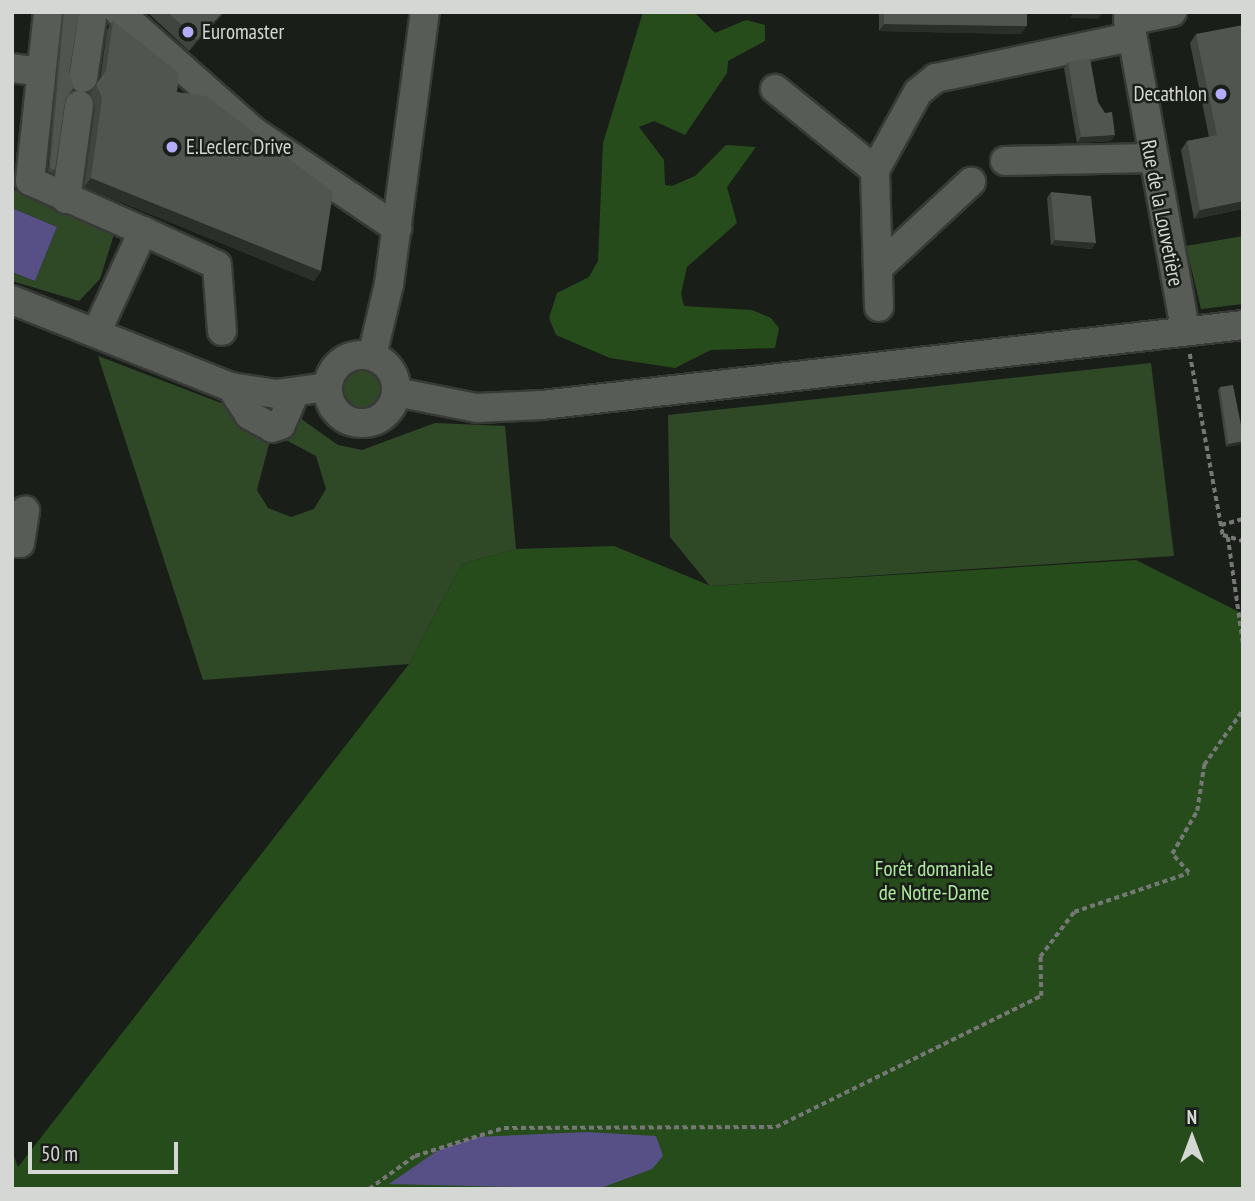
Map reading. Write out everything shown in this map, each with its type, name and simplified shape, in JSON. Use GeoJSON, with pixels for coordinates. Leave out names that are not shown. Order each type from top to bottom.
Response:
{"type":"FeatureCollection","features":[{"type":"Feature","properties":{"kind":"street"},"geometry":{"type":"LineString","coordinates":[[66,199],[93,12]]}},
{"type":"Feature","properties":{"kind":"street"},"geometry":{"type":"LineString","coordinates":[[119,12],[253,131],[397,228]]}},
{"type":"Feature","properties":{"kind":"street"},"geometry":{"type":"LineString","coordinates":[[372,356],[397,228],[425,12]]}},
{"type":"Feature","properties":{"kind":"street"},"geometry":{"type":"LineString","coordinates":[[879,307],[875,170],[918,92],[936,78],[1172,12]]}},
{"type":"Feature","properties":{"kind":"street"},"geometry":{"type":"LineString","coordinates":[[45,13],[40,72],[23,125],[20,169],[36,187],[217,265],[222,331]]}},
{"type":"Feature","properties":{"kind":"street","name":"Rue de la Louvetière"},"geometry":{"type":"LineString","coordinates":[[1129,24],[1151,158],[1185,330]]}},
{"type":"Feature","properties":{"kind":"street"},"geometry":{"type":"LineString","coordinates":[[12,68],[40,72]]}},
{"type":"Feature","properties":{"kind":"street"},"geometry":{"type":"LineString","coordinates":[[775,89],[875,170]]}},
{"type":"Feature","properties":{"kind":"street"},"geometry":{"type":"LineString","coordinates":[[1005,161],[1151,158]]}},
{"type":"Feature","properties":{"kind":"street"},"geometry":{"type":"LineString","coordinates":[[878,268],[971,182]]}},
{"type":"Feature","properties":{"kind":"street"},"geometry":{"type":"LineString","coordinates":[[96,333],[142,231]]}},
{"type":"Feature","properties":{"kind":"street"},"geometry":{"type":"LineString","coordinates":[[12,300],[232,387],[294,394],[327,387]]}},
{"type":"Feature","properties":{"kind":"street"},"geometry":{"type":"LineString","coordinates":[[396,392],[445,405],[516,407],[1243,325]]}},
{"type":"Feature","properties":{"kind":"street"},"geometry":{"type":"LineString","coordinates":[[372,356],[393,374],[396,392],[386,413],[365,423],[334,409],[327,387],[342,361],[372,356]]}},
{"type":"Feature","properties":{"kind":"street"},"geometry":{"type":"LineString","coordinates":[[12,543],[20,543],[25,510]]}},
{"type":"Feature","properties":{"kind":"path"},"geometry":{"type":"LineString","coordinates":[[1185,330],[1221,525],[1227,537],[1243,643]]}},
{"type":"Feature","properties":{"kind":"path"},"geometry":{"type":"LineString","coordinates":[[1221,525],[1243,519]]}},
{"type":"Feature","properties":{"kind":"path"},"geometry":{"type":"LineString","coordinates":[[1227,537],[1243,541]]}},
{"type":"Feature","properties":{"kind":"path"},"geometry":{"type":"LineString","coordinates":[[369,1189],[415,1156],[504,1128],[776,1127],[1041,996],[1040,957],[1074,912],[1189,873],[1172,854],[1197,811],[1204,765],[1243,710]]}},
{"type":"Feature","properties":{"kind":"green space"},"geometry":{"type":"Polygon","coordinates":[[[643,12],[694,12],[715,33],[746,20],[765,25],[765,41],[728,61],[727,73],[685,135],[654,121],[639,127],[664,160],[665,185],[672,186],[695,176],[726,145],[756,147],[727,187],[737,223],[687,267],[681,294],[684,306],[752,310],[771,318],[779,328],[775,348],[711,350],[675,368],[610,358],[556,335],[549,318],[557,293],[589,277],[598,261],[603,143],[643,12]]]}},
{"type":"Feature","properties":{"kind":"green space"},"geometry":{"type":"Polygon","coordinates":[[[12,189],[115,231],[100,279],[79,301],[12,281],[12,272],[35,281],[57,227],[12,208],[12,189]]]}},
{"type":"Feature","properties":{"kind":"green space"},"geometry":{"type":"Polygon","coordinates":[[[1243,236],[1243,304],[1201,309],[1186,246],[1243,236]]]}},
{"type":"Feature","properties":{"kind":"green space"},"geometry":{"type":"Polygon","coordinates":[[[98,356],[229,406],[271,436],[257,490],[268,508],[291,517],[314,509],[326,489],[316,456],[284,439],[297,416],[338,445],[362,450],[435,423],[505,426],[516,549],[462,564],[409,664],[203,680],[98,356]]]}},
{"type":"Feature","properties":{"kind":"green space"},"geometry":{"type":"Polygon","coordinates":[[[362,361],[381,369],[389,388],[381,407],[362,415],[343,407],[335,388],[343,369],[362,361]]]}},
{"type":"Feature","properties":{"kind":"green space"},"geometry":{"type":"Polygon","coordinates":[[[1151,363],[1174,556],[710,586],[670,537],[668,415],[1151,363]]]}},
{"type":"Feature","properties":{"kind":"green space","name":"Forêt domaniale de Notre-Dame"},"geometry":{"type":"Polygon","coordinates":[[[614,546],[711,586],[1136,560],[1243,614],[1243,1189],[12,1189],[12,1151],[18,1167],[409,664],[462,564],[516,549],[614,546]]]}},
{"type":"Feature","properties":{"kind":"shaded area"},"geometry":{"type":"Polygon","coordinates":[[[12,208],[57,227],[35,281],[12,272],[12,208]]]}},
{"type":"Feature","properties":{"kind":"shaded area"},"geometry":{"type":"Polygon","coordinates":[[[587,1132],[656,1136],[663,1156],[652,1169],[598,1189],[389,1184],[437,1151],[475,1137],[587,1132]]]}},
{"type":"Feature","properties":{"kind":"building"},"geometry":{"type":"Polygon","coordinates":[[[64,12],[79,12],[69,72],[74,87],[65,100],[55,170],[50,168],[64,12]]]}},
{"type":"Feature","properties":{"kind":"building"},"geometry":{"type":"Polygon","coordinates":[[[168,12],[223,12],[197,40],[168,12]]]}},
{"type":"Feature","properties":{"kind":"building"},"geometry":{"type":"Polygon","coordinates":[[[884,12],[1027,12],[1027,26],[884,24],[884,12]]]}},
{"type":"Feature","properties":{"kind":"building","name":"E.Leclerc Drive"},"geometry":{"type":"Polygon","coordinates":[[[113,21],[179,73],[177,92],[206,96],[333,192],[321,271],[91,178],[102,98],[96,84],[106,71],[113,21]]]}},
{"type":"Feature","properties":{"kind":"building","name":"Decathlon"},"geometry":{"type":"Polygon","coordinates":[[[1243,25],[1243,201],[1200,210],[1187,141],[1217,135],[1196,34],[1243,25]]]}},
{"type":"Feature","properties":{"kind":"building"},"geometry":{"type":"Polygon","coordinates":[[[1090,58],[1098,102],[1105,113],[1112,112],[1115,135],[1081,137],[1068,62],[1090,58]]]}},
{"type":"Feature","properties":{"kind":"building"},"geometry":{"type":"Polygon","coordinates":[[[1051,192],[1091,196],[1096,243],[1055,240],[1051,192]]]}},
{"type":"Feature","properties":{"kind":"building"},"geometry":{"type":"Polygon","coordinates":[[[1233,385],[1243,441],[1228,444],[1220,387],[1233,385]]]}},
{"type":"Feature","properties":{"kind":"place","name":"Euromaster"},"geometry":{"type":"Point","coordinates":[188,32]}},
{"type":"Feature","properties":{"kind":"place","name":"Decathlon"},"geometry":{"type":"Point","coordinates":[1221,94]}},
{"type":"Feature","properties":{"kind":"place","name":"E.Leclerc Drive"},"geometry":{"type":"Point","coordinates":[172,147]}}]}
